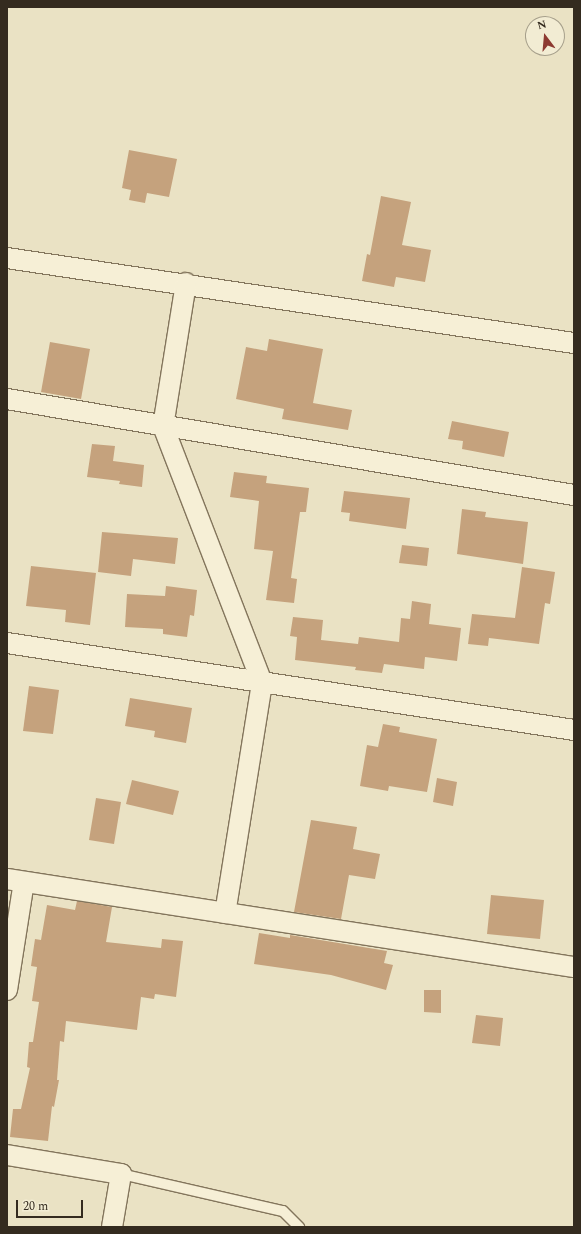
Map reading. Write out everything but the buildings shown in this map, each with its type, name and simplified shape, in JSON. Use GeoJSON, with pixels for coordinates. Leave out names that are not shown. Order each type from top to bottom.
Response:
{"type":"FeatureCollection","features":[{"type":"Feature","properties":{"kind":"street"},"geometry":{"type":"LineString","coordinates":[[7,258],[186,283],[574,343]]}},
{"type":"Feature","properties":{"kind":"street"},"geometry":{"type":"LineString","coordinates":[[186,283],[163,426],[262,683],[225,913]]}},
{"type":"Feature","properties":{"kind":"street"},"geometry":{"type":"LineString","coordinates":[[7,399],[574,495]]}},
{"type":"Feature","properties":{"kind":"street"},"geometry":{"type":"LineString","coordinates":[[7,643],[574,730]]}},
{"type":"Feature","properties":{"kind":"street"},"geometry":{"type":"LineString","coordinates":[[7,990],[15,880],[574,967]]}},
{"type":"Feature","properties":{"kind":"street"},"geometry":{"type":"LineString","coordinates":[[7,1155],[121,1174],[112,1227]]}},
{"type":"Feature","properties":{"kind":"lane"},"geometry":{"type":"LineString","coordinates":[[121,1174],[283,1211],[299,1227]]}}]}
